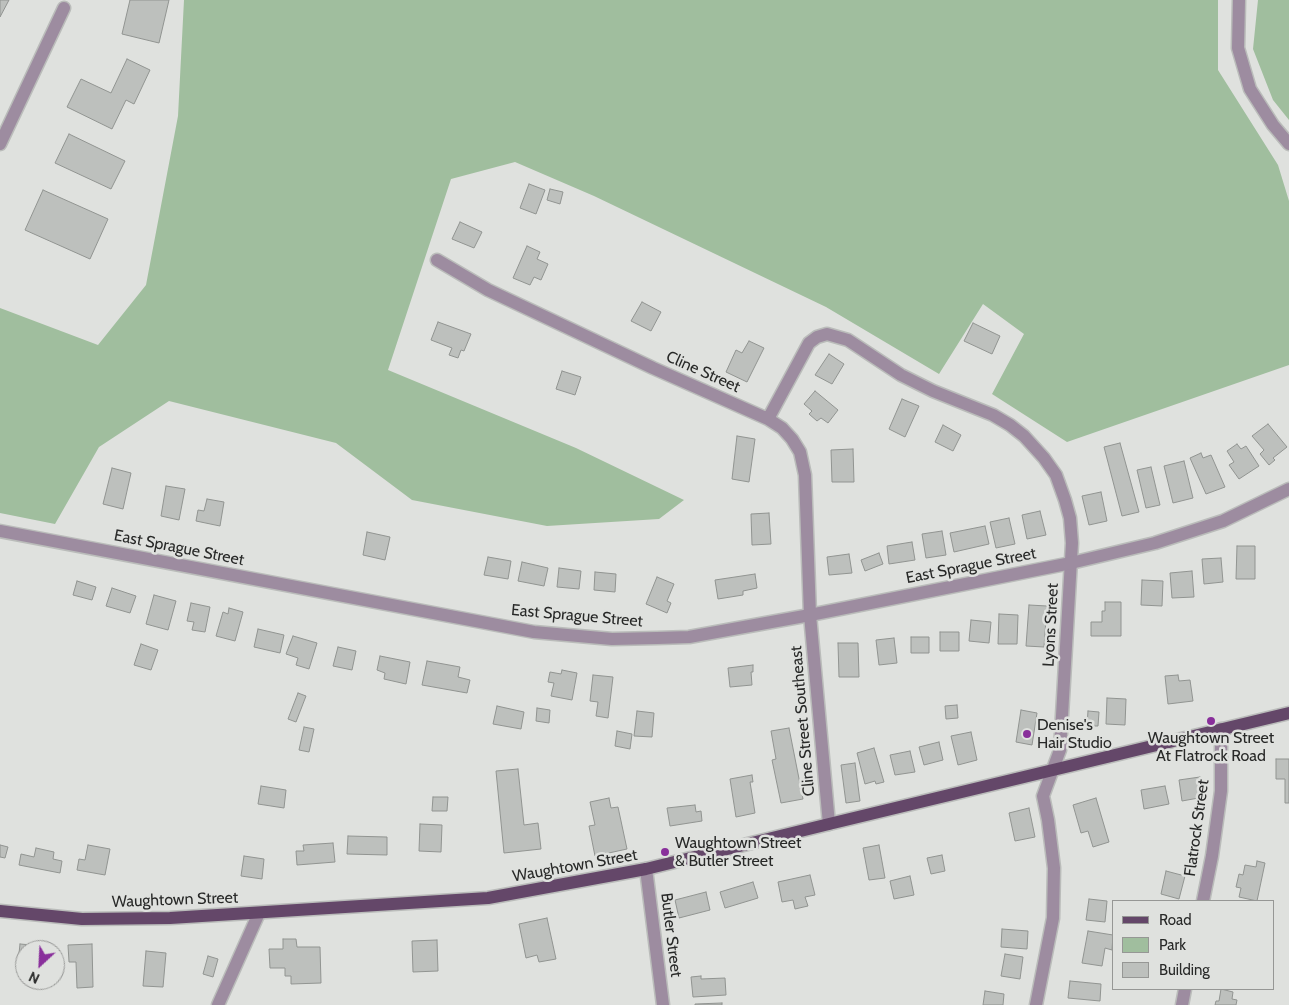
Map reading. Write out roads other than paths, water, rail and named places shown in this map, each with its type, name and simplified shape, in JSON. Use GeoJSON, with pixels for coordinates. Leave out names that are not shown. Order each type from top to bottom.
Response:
{"type":"FeatureCollection","features":[{"type":"Feature","properties":{"kind":"main road","name":"Waughtown Street"},"geometry":{"type":"LineString","coordinates":[[0,911],[82,918],[170,918],[488,898],[646,870],[1289,713]]}},
{"type":"Feature","properties":{"kind":"street"},"geometry":{"type":"LineString","coordinates":[[1239,0],[1238,48],[1250,89],[1273,125],[1289,144]]}},
{"type":"Feature","properties":{"kind":"street"},"geometry":{"type":"LineString","coordinates":[[0,144],[64,8]]}},
{"type":"Feature","properties":{"kind":"street","name":"Cline Street"},"geometry":{"type":"LineString","coordinates":[[437,260],[488,290],[653,368],[768,419],[782,428],[800,452],[805,475],[810,615]]}},
{"type":"Feature","properties":{"kind":"street","name":"Lyons Street"},"geometry":{"type":"LineString","coordinates":[[768,419],[809,342],[827,334],[848,340],[901,375],[933,391],[993,415],[1010,425],[1024,436],[1051,468],[1066,500],[1072,543],[1060,750],[1043,796],[1054,868],[1053,918],[1036,1005]]}},
{"type":"Feature","properties":{"kind":"street","name":"East Sprague Street"},"geometry":{"type":"LineString","coordinates":[[0,531],[534,632],[612,638],[689,637],[810,615],[1155,543],[1223,521],[1289,489]]}},
{"type":"Feature","properties":{"kind":"street","name":"Cline Street Southeast"},"geometry":{"type":"LineString","coordinates":[[810,615],[829,824]]}},
{"type":"Feature","properties":{"kind":"street","name":"Flatrock Street"},"geometry":{"type":"LineString","coordinates":[[1203,900],[1212,856],[1221,791],[1221,729]]}},
{"type":"Feature","properties":{"kind":"street","name":"Butler Street"},"geometry":{"type":"LineString","coordinates":[[646,870],[663,1005]]}},
{"type":"Feature","properties":{"kind":"street"},"geometry":{"type":"LineString","coordinates":[[218,1005],[259,913]]}},
{"type":"Feature","properties":{"kind":"street"},"geometry":{"type":"LineString","coordinates":[[1182,1005],[1185,990]]}},
{"type":"Feature","properties":{"kind":"place","name":"Waughtown Street At Flatrock Road"},"geometry":{"type":"Point","coordinates":[1211,721]}},
{"type":"Feature","properties":{"kind":"place","name":"Denise's Hair Studio"},"geometry":{"type":"Point","coordinates":[1027,734]}},
{"type":"Feature","properties":{"kind":"place","name":"Waughtown Street & Butler Street"},"geometry":{"type":"Point","coordinates":[665,852]}}]}
